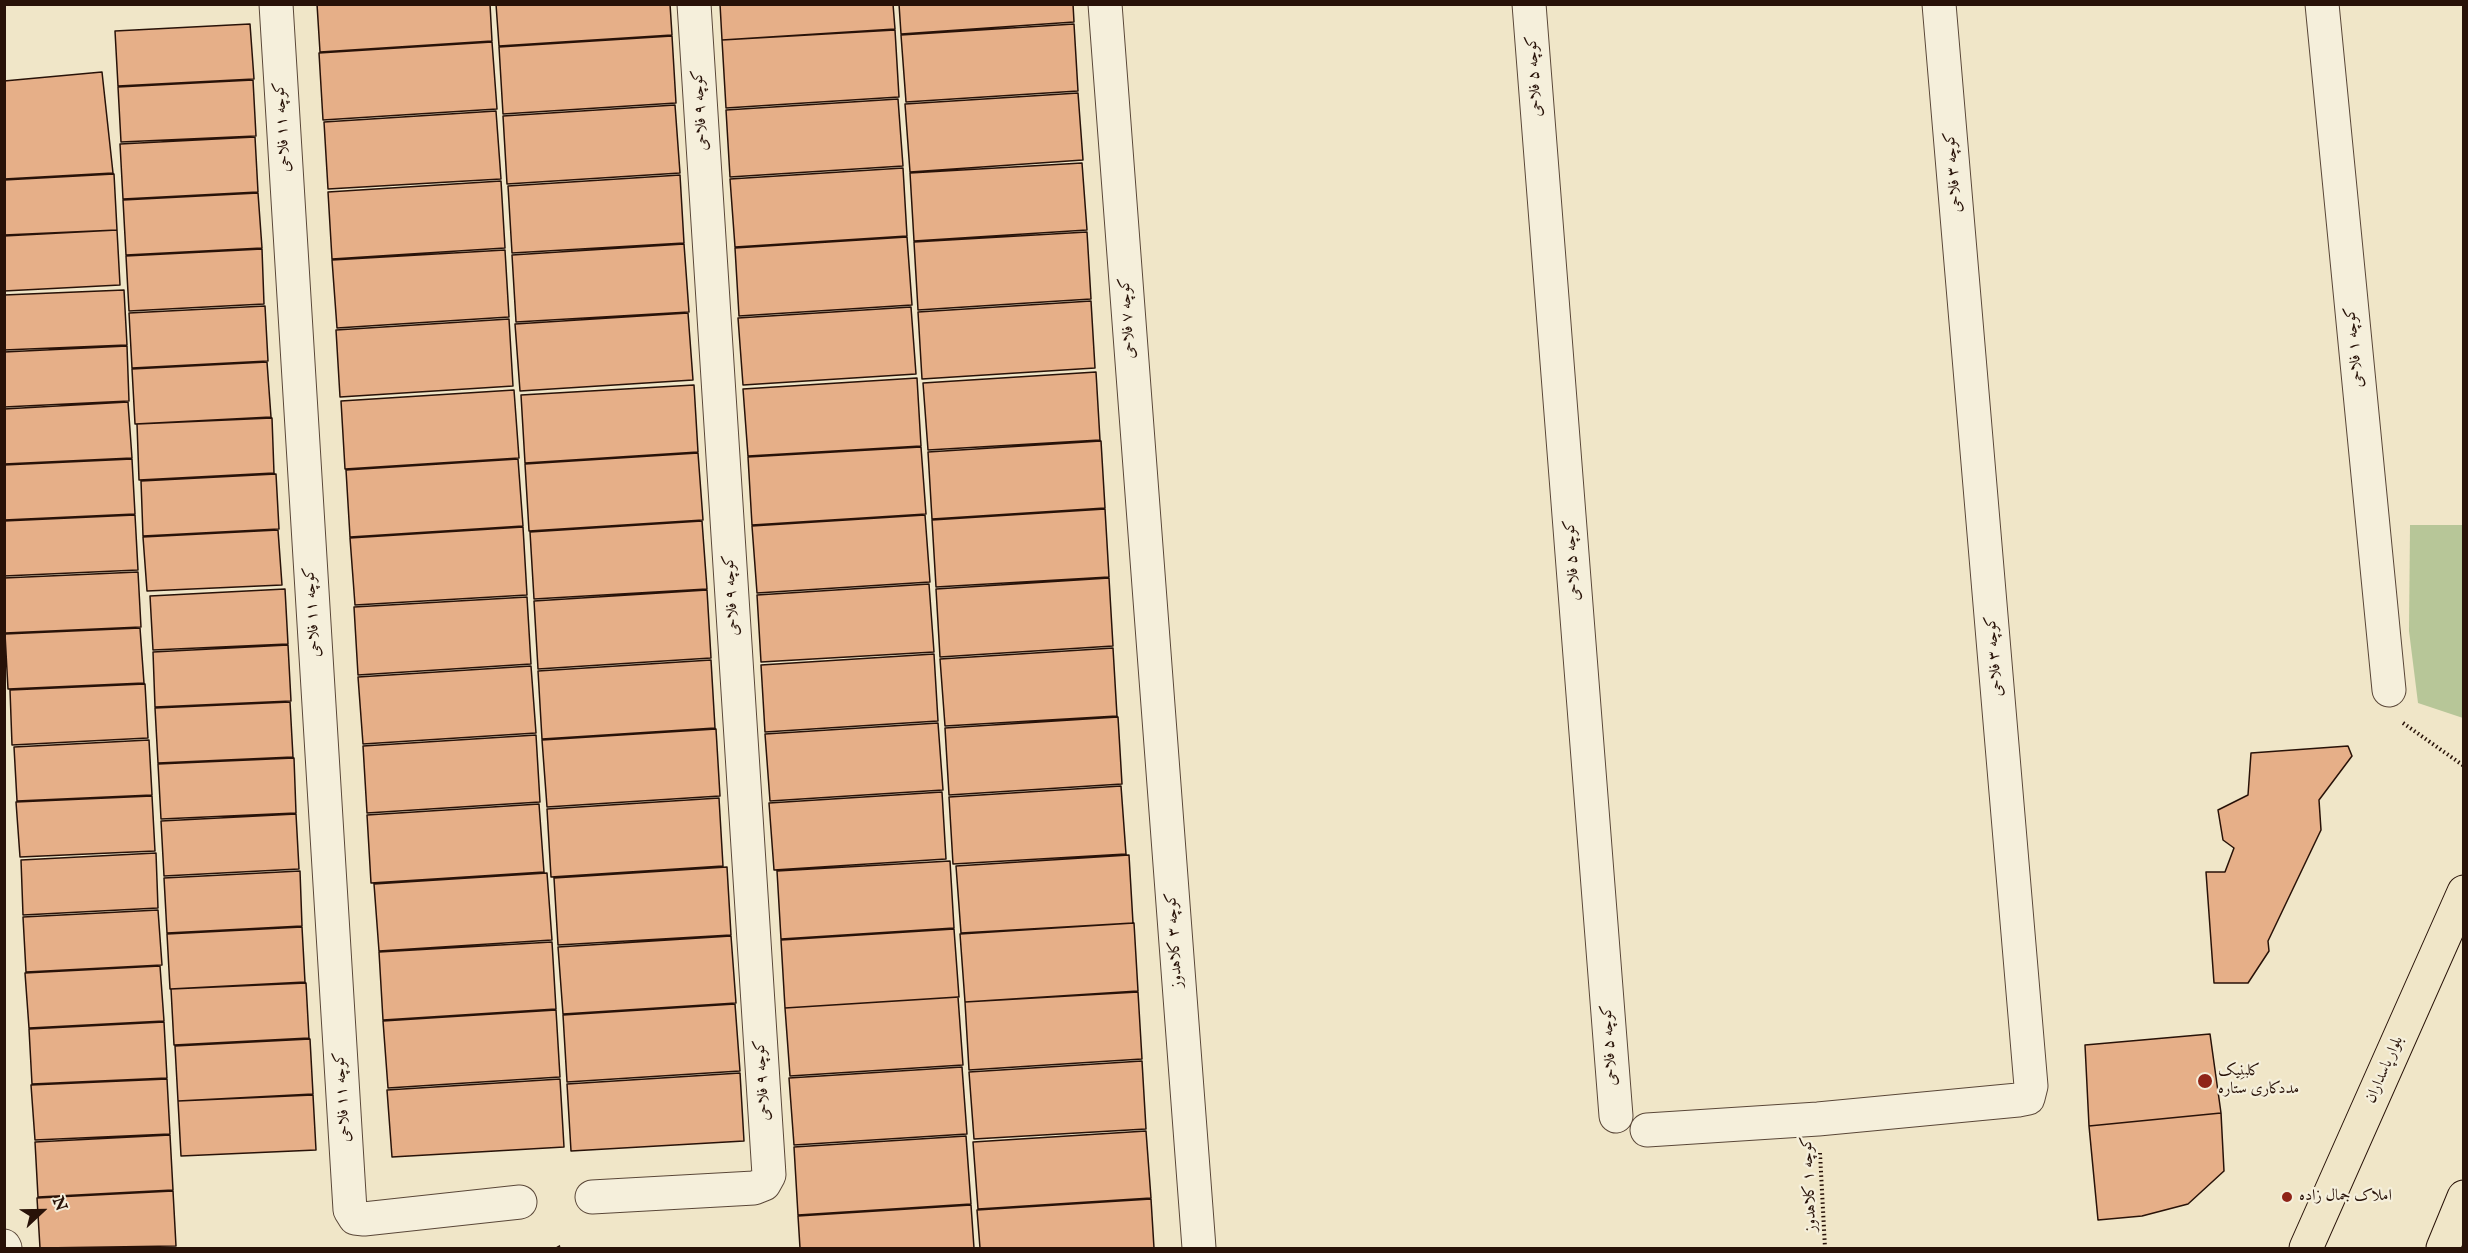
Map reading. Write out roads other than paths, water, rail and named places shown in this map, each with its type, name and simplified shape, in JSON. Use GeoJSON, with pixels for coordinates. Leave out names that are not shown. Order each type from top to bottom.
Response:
{"type":"FeatureCollection","features":[{"type":"Feature","properties":{"kind":"main road","name":"بلوار پاسداران"},"geometry":{"type":"LineString","coordinates":[[2306,1248],[2463,892]]}},
{"type":"Feature","properties":{"kind":"main road"},"geometry":{"type":"LineString","coordinates":[[2443,1248],[2463,1197]]}},
{"type":"Feature","properties":{"kind":"street","name":"کوچه ۱۱ فلاحی"},"geometry":{"type":"LineString","coordinates":[[276,4],[350,1210],[355,1218],[364,1219],[520,1202]]}},
{"type":"Feature","properties":{"kind":"street","name":"کوچه ۹ فلاحی"},"geometry":{"type":"LineString","coordinates":[[592,1197],[754,1188],[764,1184],[769,1175],[694,4]]}},
{"type":"Feature","properties":{"kind":"street","name":"کوچه ۷ فلاحی"},"geometry":{"type":"LineString","coordinates":[[1105,4],[1151,632]]}},
{"type":"Feature","properties":{"kind":"street","name":"کوچه ۵ فلاحی"},"geometry":{"type":"LineString","coordinates":[[1529,4],[1616,1116]]}},
{"type":"Feature","properties":{"kind":"street","name":"کوچه ۳ فلاحی"},"geometry":{"type":"LineString","coordinates":[[1647,1130],[1818,1119],[2028,1098],[2031,1086],[1939,4]]}},
{"type":"Feature","properties":{"kind":"street","name":"کوچه ۱ فلاحی"},"geometry":{"type":"LineString","coordinates":[[2322,4],[2389,690]]}},
{"type":"Feature","properties":{"kind":"street","name":"کوچه ۳ کلاهدوز"},"geometry":{"type":"LineString","coordinates":[[1151,632],[1199,1248]]}},
{"type":"Feature","properties":{"kind":"place","name":"کلینیک مددکاری سَتاره"},"geometry":{"type":"Point","coordinates":[2205,1081]}},
{"type":"Feature","properties":{"kind":"place","name":"املاک جمال زاده"},"geometry":{"type":"Point","coordinates":[2287,1197]}}]}
